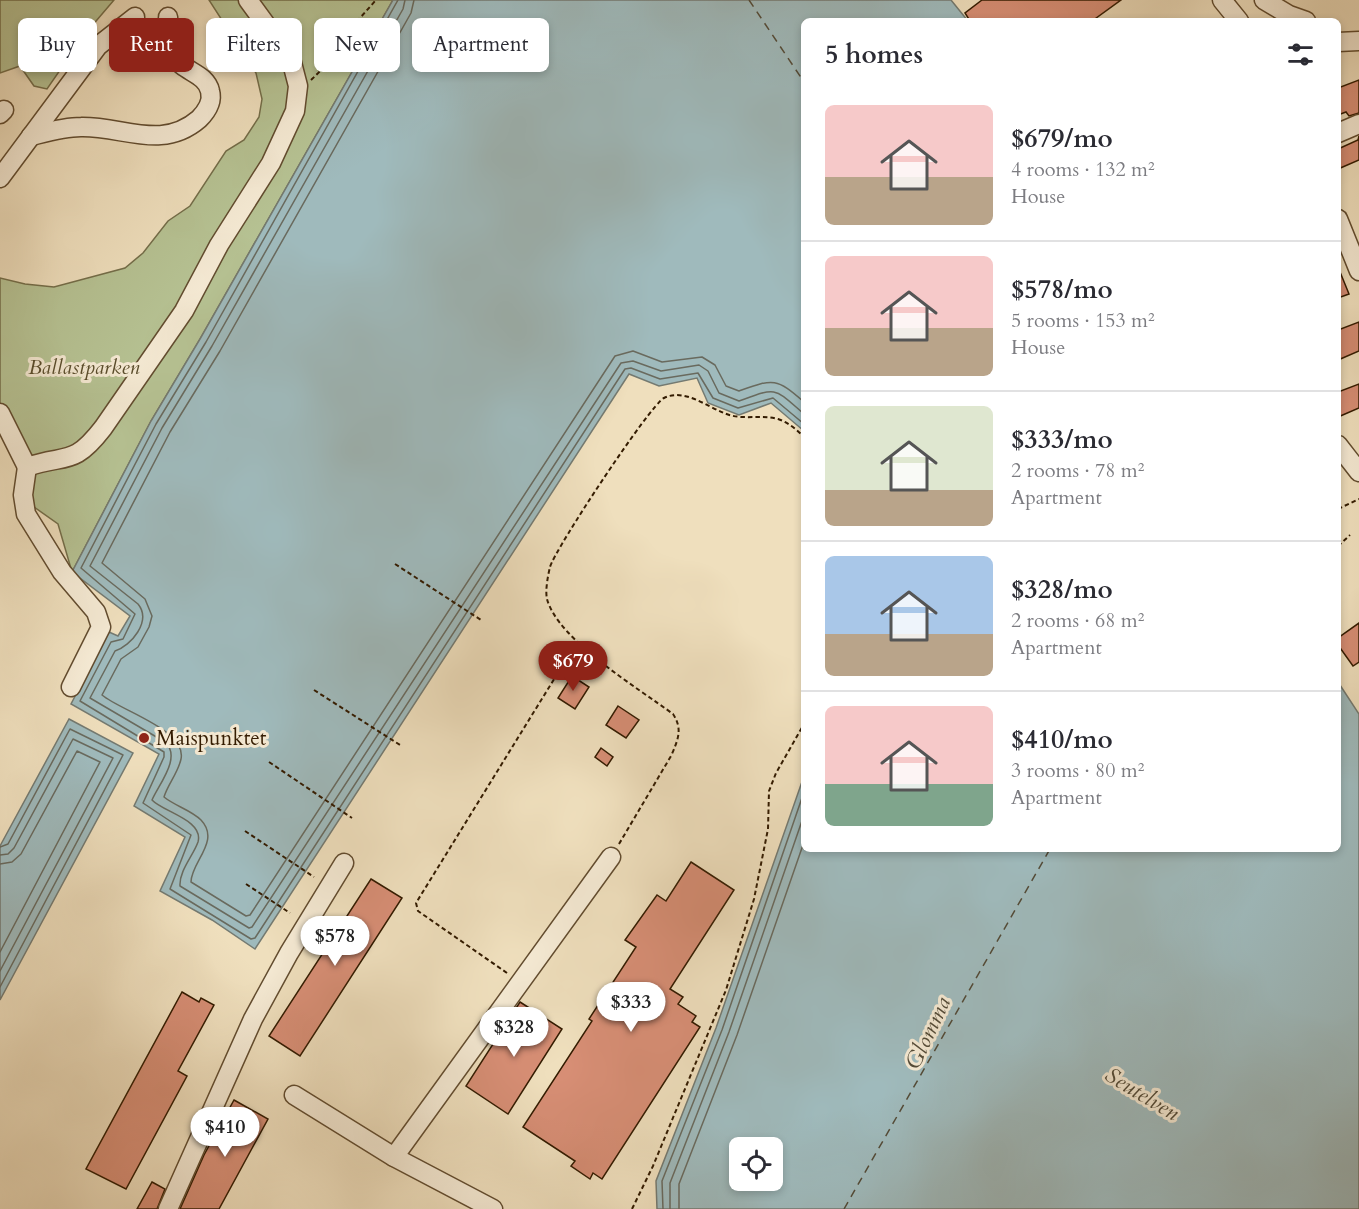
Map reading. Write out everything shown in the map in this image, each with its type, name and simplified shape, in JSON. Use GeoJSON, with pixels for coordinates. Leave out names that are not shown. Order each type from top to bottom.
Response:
{"type":"FeatureCollection","features":[{"type":"Feature","properties":{"kind":"street"},"geometry":{"type":"LineString","coordinates":[[27,467],[73,456],[88,446],[103,428],[184,311],[219,245],[271,163],[295,111],[298,86],[291,59],[248,0]]}},
{"type":"Feature","properties":{"kind":"street"},"geometry":{"type":"LineString","coordinates":[[1222,0],[1237,18]]}},
{"type":"Feature","properties":{"kind":"street"},"geometry":{"type":"LineString","coordinates":[[1264,0],[1298,18]]}},
{"type":"Feature","properties":{"kind":"street"},"geometry":{"type":"LineString","coordinates":[[0,178],[56,98],[98,46],[135,17]]}},
{"type":"Feature","properties":{"kind":"street"},"geometry":{"type":"LineString","coordinates":[[31,136],[79,127],[137,134],[177,134],[200,118],[210,101],[210,90],[204,80],[178,62],[173,55],[168,17]]}},
{"type":"Feature","properties":{"kind":"street"},"geometry":{"type":"LineString","coordinates":[[1341,41],[1359,41]]}},
{"type":"Feature","properties":{"kind":"street"},"geometry":{"type":"LineString","coordinates":[[1341,132],[1359,124]]}},
{"type":"Feature","properties":{"kind":"street"},"geometry":{"type":"LineString","coordinates":[[1341,223],[1353,237],[1359,271]]}},
{"type":"Feature","properties":{"kind":"street"},"geometry":{"type":"LineString","coordinates":[[0,413],[27,467],[23,495],[26,514],[62,573],[96,612],[101,627],[71,687]]}},
{"type":"Feature","properties":{"kind":"street"},"geometry":{"type":"LineString","coordinates":[[1341,449],[1359,472]]}},
{"type":"Feature","properties":{"kind":"street"},"geometry":{"type":"LineString","coordinates":[[394,1157],[611,857]]}},
{"type":"Feature","properties":{"kind":"street"},"geometry":{"type":"LineString","coordinates":[[168,1209],[253,1019],[289,953],[344,863]]}},
{"type":"Feature","properties":{"kind":"street"},"geometry":{"type":"LineString","coordinates":[[294,1095],[394,1157],[492,1209]]}},
{"type":"Feature","properties":{"kind":"path"},"geometry":{"type":"LineString","coordinates":[[298,86],[310,81],[342,50],[360,18],[376,0]]}},
{"type":"Feature","properties":{"kind":"path"},"geometry":{"type":"LineString","coordinates":[[611,857],[678,741],[679,723],[673,714],[577,642],[558,621],[546,597],[550,566],[618,457],[645,417],[662,399],[672,395],[685,396],[734,417],[776,419],[788,424],[801,435]]}},
{"type":"Feature","properties":{"kind":"path"},"geometry":{"type":"LineString","coordinates":[[1341,508],[1359,499]]}},
{"type":"Feature","properties":{"kind":"path"},"geometry":{"type":"LineString","coordinates":[[1341,543],[1350,535]]}},
{"type":"Feature","properties":{"kind":"path"},"geometry":{"type":"LineString","coordinates":[[395,564],[480,620]]}},
{"type":"Feature","properties":{"kind":"path"},"geometry":{"type":"LineString","coordinates":[[520,982],[418,910],[416,903],[577,642]]}},
{"type":"Feature","properties":{"kind":"path"},"geometry":{"type":"LineString","coordinates":[[314,690],[400,746]]}},
{"type":"Feature","properties":{"kind":"path"},"geometry":{"type":"LineString","coordinates":[[632,1209],[653,1166],[726,990],[754,899],[768,829],[769,791],[776,772],[801,729]]}},
{"type":"Feature","properties":{"kind":"path"},"geometry":{"type":"LineString","coordinates":[[268,762],[352,818]]}},
{"type":"Feature","properties":{"kind":"path"},"geometry":{"type":"LineString","coordinates":[[245,831],[314,878]]}},
{"type":"Feature","properties":{"kind":"path"},"geometry":{"type":"LineString","coordinates":[[246,884],[290,913]]}},
{"type":"Feature","properties":{"kind":"green space"},"geometry":{"type":"Polygon","coordinates":[[[0,0],[114,0],[97,20],[97,18],[18,18],[18,67],[0,73],[0,0]]]}},
{"type":"Feature","properties":{"kind":"green space","name":"Ballastparken"},"geometry":{"type":"Polygon","coordinates":[[[209,0],[393,0],[383,18],[314,18],[314,72],[352,72],[151,421],[72,572],[58,524],[27,502],[27,462],[0,413],[0,278],[25,284],[54,287],[125,268],[143,253],[168,221],[190,206],[226,151],[244,140],[259,117],[262,99],[255,72],[302,72],[302,18],[221,18],[209,0]]]}},
{"type":"Feature","properties":{"kind":"green space"},"geometry":{"type":"Polygon","coordinates":[[[24,72],[59,72],[47,89],[34,86],[24,72]]]}},
{"type":"Feature","properties":{"kind":"water"},"geometry":{"type":"Polygon","coordinates":[[[393,0],[951,0],[966,18],[801,18],[801,428],[771,403],[739,415],[708,403],[697,378],[659,386],[629,374],[255,949],[212,920],[160,891],[185,837],[134,806],[159,754],[71,704],[109,632],[118,636],[130,616],[72,572],[151,421],[352,72],[400,72],[400,18],[383,18],[393,0]]]}},
{"type":"Feature","properties":{"kind":"water"},"geometry":{"type":"Polygon","coordinates":[[[1341,687],[1359,714],[1359,1209],[657,1209],[656,1181],[716,1028],[801,785],[801,852],[1341,852],[1341,687]]]}},
{"type":"Feature","properties":{"kind":"water"},"geometry":{"type":"Polygon","coordinates":[[[69,719],[133,753],[0,1000],[0,846],[69,719]]]}},
{"type":"Feature","properties":{"kind":"building"},"geometry":{"type":"Polygon","coordinates":[[[982,0],[1121,0],[1096,18],[968,18],[965,13],[982,0]]]}},
{"type":"Feature","properties":{"kind":"building"},"geometry":{"type":"Polygon","coordinates":[[[1359,80],[1359,113],[1349,116],[1346,112],[1341,114],[1341,87],[1359,80]]]}},
{"type":"Feature","properties":{"kind":"building"},"geometry":{"type":"Polygon","coordinates":[[[1359,136],[1359,160],[1341,168],[1341,148],[1358,140],[1359,136]]]}},
{"type":"Feature","properties":{"kind":"building"},"geometry":{"type":"Polygon","coordinates":[[[1341,274],[1349,294],[1341,297],[1341,274]]]}},
{"type":"Feature","properties":{"kind":"building"},"geometry":{"type":"Polygon","coordinates":[[[1359,322],[1359,351],[1341,359],[1341,329],[1359,322]]]}},
{"type":"Feature","properties":{"kind":"building"},"geometry":{"type":"Polygon","coordinates":[[[1359,384],[1359,408],[1341,416],[1341,391],[1359,384]]]}},
{"type":"Feature","properties":{"kind":"building"},"geometry":{"type":"Polygon","coordinates":[[[1359,623],[1359,662],[1353,666],[1341,649],[1341,636],[1359,623]]]}},
{"type":"Feature","properties":{"kind":"building"},"geometry":{"type":"Polygon","coordinates":[[[572,676],[589,687],[575,709],[558,698],[572,676]]]}},
{"type":"Feature","properties":{"kind":"building"},"geometry":{"type":"Polygon","coordinates":[[[618,706],[639,720],[626,738],[606,725],[618,706]]]}},
{"type":"Feature","properties":{"kind":"building"},"geometry":{"type":"Polygon","coordinates":[[[601,748],[613,757],[607,766],[595,757],[601,748]]]}},
{"type":"Feature","properties":{"kind":"building"},"geometry":{"type":"Polygon","coordinates":[[[691,862],[734,890],[670,989],[683,997],[678,1004],[696,1016],[692,1022],[700,1027],[602,1179],[593,1173],[590,1179],[571,1166],[575,1161],[523,1127],[592,1021],[589,1019],[636,947],[625,940],[657,895],[666,901],[691,862]]]}},
{"type":"Feature","properties":{"kind":"building"},"geometry":{"type":"Polygon","coordinates":[[[371,879],[402,898],[300,1056],[269,1036],[371,879]]]}},
{"type":"Feature","properties":{"kind":"building"},"geometry":{"type":"Polygon","coordinates":[[[182,992],[199,1002],[201,998],[214,1005],[178,1071],[187,1076],[126,1189],[86,1169],[182,992]]]}},
{"type":"Feature","properties":{"kind":"building"},"geometry":{"type":"Polygon","coordinates":[[[520,1002],[562,1029],[508,1114],[466,1086],[520,1002]]]}},
{"type":"Feature","properties":{"kind":"building"},"geometry":{"type":"Polygon","coordinates":[[[234,1100],[268,1119],[219,1209],[180,1209],[204,1155],[234,1100]]]}},
{"type":"Feature","properties":{"kind":"building"},"geometry":{"type":"Polygon","coordinates":[[[152,1182],[165,1189],[157,1209],[137,1209],[152,1182]]]}},
{"type":"Feature","properties":{"kind":"ferry route"},"geometry":{"type":"LineString","coordinates":[[749,0],[801,78]]}},
{"type":"Feature","properties":{"kind":"ferry route"},"geometry":{"type":"LineString","coordinates":[[844,1209],[1048,852]]}},
{"type":"Feature","properties":{"kind":"place","name":"Maispunktet"},"geometry":{"type":"Point","coordinates":[144,738]}},
{"type":"Feature","properties":{"kind":"water label","name":"Glomma"},"geometry":{"type":"Point","coordinates":[928,1033]}},
{"type":"Feature","properties":{"kind":"water label","name":"Seutelven"},"geometry":{"type":"Point","coordinates":[1142,1094]}}]}
